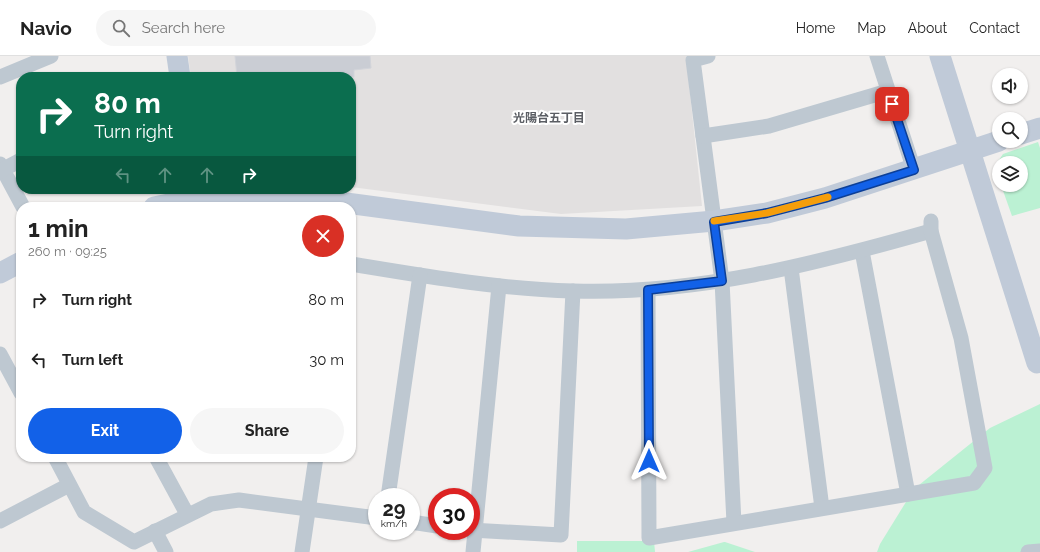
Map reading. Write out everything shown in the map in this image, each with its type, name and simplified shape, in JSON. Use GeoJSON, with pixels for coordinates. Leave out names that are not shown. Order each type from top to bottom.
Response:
{"type":"FeatureCollection","features":[{"type":"Feature","properties":{"kind":"street"},"geometry":{"type":"LineString","coordinates":[[0,77],[51,56]]}},
{"type":"Feature","properties":{"kind":"street"},"geometry":{"type":"LineString","coordinates":[[177,56],[179,72]]}},
{"type":"Feature","properties":{"kind":"street"},"geometry":{"type":"LineString","coordinates":[[708,56],[693,60],[722,281],[734,523]]}},
{"type":"Feature","properties":{"kind":"street"},"geometry":{"type":"LineString","coordinates":[[877,56],[914,170]]}},
{"type":"Feature","properties":{"kind":"street"},"geometry":{"type":"LineString","coordinates":[[940,56],[971,150],[1037,363]]}},
{"type":"Feature","properties":{"kind":"street"},"geometry":{"type":"LineString","coordinates":[[703,136],[769,126],[888,91]]}},
{"type":"Feature","properties":{"kind":"street"},"geometry":{"type":"LineString","coordinates":[[1028,132],[1040,128]]}},
{"type":"Feature","properties":{"kind":"street"},"geometry":{"type":"LineString","coordinates":[[356,206],[519,226],[626,229],[714,222],[767,213],[825,198],[992,143]]}},
{"type":"Feature","properties":{"kind":"street"},"geometry":{"type":"LineString","coordinates":[[16,162],[1,168],[20,202]]}},
{"type":"Feature","properties":{"kind":"street"},"geometry":{"type":"LineString","coordinates":[[169,202],[194,194]]}},
{"type":"Feature","properties":{"kind":"street"},"geometry":{"type":"LineString","coordinates":[[279,194],[331,202]]}},
{"type":"Feature","properties":{"kind":"street"},"geometry":{"type":"LineString","coordinates":[[356,265],[420,276],[499,286],[573,292],[648,290],[722,281],[791,268],[862,251],[931,226],[961,338],[985,468],[974,483],[649,538],[648,290]]}},
{"type":"Feature","properties":{"kind":"street"},"geometry":{"type":"LineString","coordinates":[[862,251],[908,494]]}},
{"type":"Feature","properties":{"kind":"street"},"geometry":{"type":"LineString","coordinates":[[0,273],[16,265]]}},
{"type":"Feature","properties":{"kind":"street"},"geometry":{"type":"LineString","coordinates":[[791,268],[822,508]]}},
{"type":"Feature","properties":{"kind":"street"},"geometry":{"type":"LineString","coordinates":[[389,488],[420,276]]}},
{"type":"Feature","properties":{"kind":"street"},"geometry":{"type":"LineString","coordinates":[[478,488],[499,286]]}},
{"type":"Feature","properties":{"kind":"street"},"geometry":{"type":"LineString","coordinates":[[480,531],[561,535],[573,292]]}},
{"type":"Feature","properties":{"kind":"street"},"geometry":{"type":"LineString","coordinates":[[0,354],[16,384]]}},
{"type":"Feature","properties":{"kind":"street"},"geometry":{"type":"LineString","coordinates":[[58,462],[84,512],[134,542],[187,514],[211,504],[240,500],[368,517]]}},
{"type":"Feature","properties":{"kind":"street"},"geometry":{"type":"LineString","coordinates":[[159,462],[187,514]]}},
{"type":"Feature","properties":{"kind":"street"},"geometry":{"type":"LineString","coordinates":[[302,552],[315,462]]}},
{"type":"Feature","properties":{"kind":"street"},"geometry":{"type":"LineString","coordinates":[[0,521],[69,484]]}},
{"type":"Feature","properties":{"kind":"street"},"geometry":{"type":"LineString","coordinates":[[155,531],[166,552]]}},
{"type":"Feature","properties":{"kind":"street"},"geometry":{"type":"LineString","coordinates":[[473,540],[473,552]]}},
{"type":"Feature","properties":{"kind":"street"},"geometry":{"type":"LineString","coordinates":[[1028,552],[1040,550]]}},
{"type":"Feature","properties":{"kind":"shaded area"},"geometry":{"type":"Polygon","coordinates":[[[188,56],[686,56],[702,206],[561,214],[356,188],[356,72],[190,72],[188,56]]]}},
{"type":"Feature","properties":{"kind":"green space"},"geometry":{"type":"Polygon","coordinates":[[[1038,142],[1040,148],[1040,208],[1012,216],[1003,192],[1028,192],[1028,156],[1002,156],[1003,154],[1020,148],[1028,148],[1028,145],[1038,142]]]}},
{"type":"Feature","properties":{"kind":"green space"},"geometry":{"type":"Polygon","coordinates":[[[1040,404],[1040,552],[877,552],[880,544],[914,489],[990,428],[1040,404]]]}},
{"type":"Feature","properties":{"kind":"green space"},"geometry":{"type":"Polygon","coordinates":[[[577,541],[654,541],[655,552],[577,552],[577,541]]]}},
{"type":"Feature","properties":{"kind":"green space"},"geometry":{"type":"Polygon","coordinates":[[[724,542],[755,552],[688,552],[724,542]]]}},
{"type":"Feature","properties":{"kind":"building"},"geometry":{"type":"Polygon","coordinates":[[[235,56],[370,56],[371,68],[354,70],[354,72],[237,72],[235,56]]]}},
{"type":"Feature","properties":{"kind":"slow traffic"},"geometry":{"type":"LineString","coordinates":[[714,221],[767,213],[828,197]]}},
{"type":"Feature","properties":{"kind":"district","name":"光陽台五丁目"},"geometry":{"type":"Point","coordinates":[549,118]}},
{"type":"Feature","properties":{"kind":"route"},"geometry":{"type":"LineString","coordinates":[[649,461],[648,290],[722,281],[714,222],[767,213],[825,198],[914,170],[892,104]]}}]}
